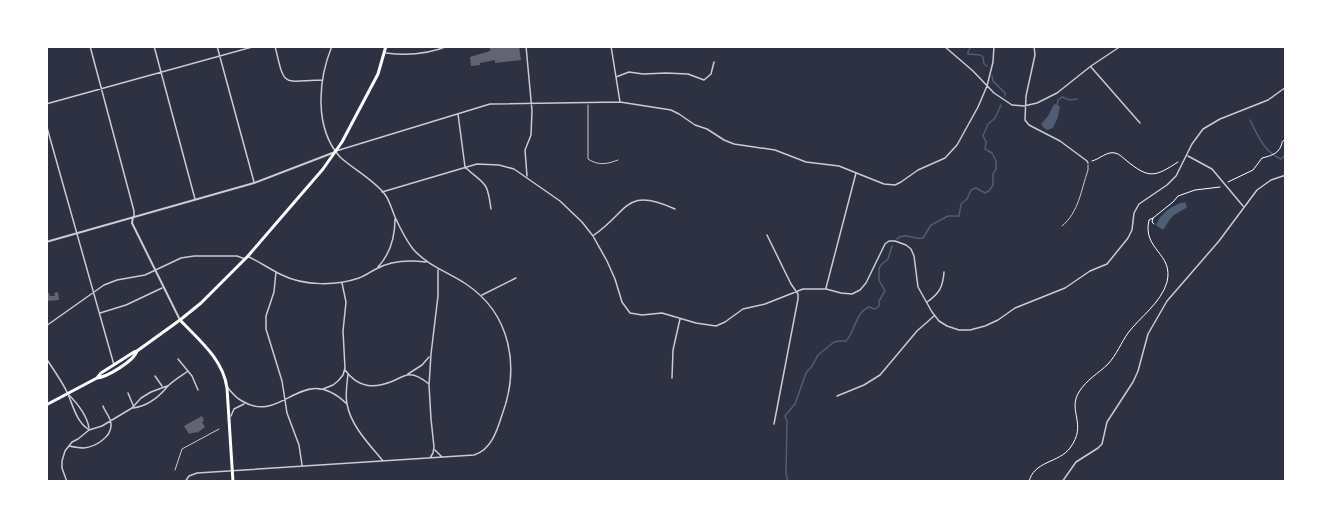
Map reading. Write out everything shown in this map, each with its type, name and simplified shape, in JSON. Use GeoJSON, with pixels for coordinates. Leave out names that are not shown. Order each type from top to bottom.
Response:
{"type":"FeatureCollection","features":[{"type":"Feature","properties":{"kind":"main road"},"geometry":{"type":"LineString","coordinates":[[97,378],[101,373],[180,320],[247,258],[335,152],[374,84],[386,46]]}},
{"type":"Feature","properties":{"kind":"main road"},"geometry":{"type":"LineString","coordinates":[[180,320],[220,365],[225,376],[233,482]]}},
{"type":"Feature","properties":{"kind":"main road"},"geometry":{"type":"LineString","coordinates":[[46,405],[116,370],[136,356],[137,351]]}},
{"type":"Feature","properties":{"kind":"street"},"geometry":{"type":"LineString","coordinates":[[90,46],[134,211],[132,223],[180,320]]}},
{"type":"Feature","properties":{"kind":"street"},"geometry":{"type":"LineString","coordinates":[[154,46],[195,200]]}},
{"type":"Feature","properties":{"kind":"street"},"geometry":{"type":"LineString","coordinates":[[217,46],[254,183]]}},
{"type":"Feature","properties":{"kind":"street"},"geometry":{"type":"LineString","coordinates":[[46,104],[256,46]]}},
{"type":"Feature","properties":{"kind":"street"},"geometry":{"type":"LineString","coordinates":[[275,46],[282,74],[286,79],[295,82],[323,80]]}},
{"type":"Feature","properties":{"kind":"street"},"geometry":{"type":"LineString","coordinates":[[185,482],[189,476],[197,473],[474,455],[486,449],[495,433],[507,401],[510,369],[506,334],[492,308],[464,283],[428,262],[409,243],[382,192],[335,152],[328,138],[323,127],[323,80],[332,46]]}},
{"type":"Feature","properties":{"kind":"street"},"geometry":{"type":"LineString","coordinates":[[385,53],[404,55],[448,46]]}},
{"type":"Feature","properties":{"kind":"street"},"geometry":{"type":"LineString","coordinates":[[526,46],[532,103],[531,135],[524,154],[527,177]]}},
{"type":"Feature","properties":{"kind":"street"},"geometry":{"type":"LineString","coordinates":[[612,46],[620,102]]}},
{"type":"Feature","properties":{"kind":"street"},"geometry":{"type":"LineString","coordinates":[[944,46],[994,93],[1006,102],[1018,106],[1037,103],[1051,97],[1121,46]]}},
{"type":"Feature","properties":{"kind":"street"},"geometry":{"type":"LineString","coordinates":[[46,242],[254,183],[335,152],[490,104],[620,102],[671,110],[695,125],[734,144],[775,150],[807,162],[839,166],[884,184],[895,185],[918,170],[945,158],[957,145],[987,86],[994,46]]}},
{"type":"Feature","properties":{"kind":"street"},"geometry":{"type":"LineString","coordinates":[[1034,46],[1035,55],[1024,118],[1029,125],[1060,141],[1088,163]]}},
{"type":"Feature","properties":{"kind":"street"},"geometry":{"type":"LineString","coordinates":[[616,76],[629,72],[666,73],[688,74],[704,80],[712,73],[714,62]]}},
{"type":"Feature","properties":{"kind":"street"},"geometry":{"type":"LineString","coordinates":[[1091,66],[1140,123]]}},
{"type":"Feature","properties":{"kind":"street"},"geometry":{"type":"LineString","coordinates":[[382,192],[482,164],[498,165],[514,170],[566,206],[582,222],[593,236],[610,267],[627,310],[638,315],[662,313],[716,326],[743,309],[765,304],[806,288],[826,289],[847,294],[856,292],[866,283],[885,244],[895,241],[912,250],[918,286],[934,316],[943,324],[959,330],[970,330],[998,320],[1015,309],[1065,288],[1090,271],[1107,264],[1128,238],[1134,213],[1139,204],[1172,181],[1192,144],[1206,127],[1228,115],[1268,100],[1286,87]]}},
{"type":"Feature","properties":{"kind":"street"},"geometry":{"type":"LineString","coordinates":[[458,114],[465,167],[485,184],[489,192],[491,208]]}},
{"type":"Feature","properties":{"kind":"street"},"geometry":{"type":"LineString","coordinates":[[46,124],[114,366]]}},
{"type":"Feature","properties":{"kind":"street"},"geometry":{"type":"LineString","coordinates":[[1187,155],[1212,169],[1244,206]]}},
{"type":"Feature","properties":{"kind":"street"},"geometry":{"type":"LineString","coordinates":[[826,289],[856,172]]}},
{"type":"Feature","properties":{"kind":"street"},"geometry":{"type":"LineString","coordinates":[[1062,482],[1076,462],[1100,447],[1110,416],[1136,377],[1146,339],[1164,304],[1219,241],[1257,190],[1265,183],[1286,175]]}},
{"type":"Feature","properties":{"kind":"street"},"geometry":{"type":"LineString","coordinates":[[593,236],[622,209],[635,201],[649,200],[675,209]]}},
{"type":"Feature","properties":{"kind":"street"},"geometry":{"type":"LineString","coordinates":[[377,268],[392,242],[394,216]]}},
{"type":"Feature","properties":{"kind":"street"},"geometry":{"type":"LineString","coordinates":[[767,235],[798,299],[774,424]]}},
{"type":"Feature","properties":{"kind":"street"},"geometry":{"type":"LineString","coordinates":[[46,326],[93,291],[110,282],[141,276],[187,256],[247,258],[291,279],[306,283],[342,282],[358,278],[377,268],[403,261],[428,262]]}},
{"type":"Feature","properties":{"kind":"street"},"geometry":{"type":"LineString","coordinates":[[429,458],[434,447],[429,385],[437,309],[438,269]]}},
{"type":"Feature","properties":{"kind":"street"},"geometry":{"type":"LineString","coordinates":[[276,272],[274,292],[267,311],[266,323],[282,381],[290,422],[299,445],[302,466]]}},
{"type":"Feature","properties":{"kind":"street"},"geometry":{"type":"LineString","coordinates":[[926,303],[941,289],[944,283],[944,272]]}},
{"type":"Feature","properties":{"kind":"street"},"geometry":{"type":"LineString","coordinates":[[481,296],[516,279]]}},
{"type":"Feature","properties":{"kind":"street"},"geometry":{"type":"LineString","coordinates":[[323,389],[338,381],[345,370],[343,331],[346,302],[342,282]]}},
{"type":"Feature","properties":{"kind":"street"},"geometry":{"type":"LineString","coordinates":[[99,313],[126,305],[164,287]]}},
{"type":"Feature","properties":{"kind":"street"},"geometry":{"type":"LineString","coordinates":[[837,396],[864,385],[880,375],[913,335],[934,316]]}},
{"type":"Feature","properties":{"kind":"street"},"geometry":{"type":"LineString","coordinates":[[672,378],[673,350],[680,319]]}},
{"type":"Feature","properties":{"kind":"street"},"geometry":{"type":"LineString","coordinates":[[345,370],[357,382],[371,387],[407,375],[422,365],[431,355]]}},
{"type":"Feature","properties":{"kind":"street"},"geometry":{"type":"LineString","coordinates":[[46,358],[86,418],[89,430]]}},
{"type":"Feature","properties":{"kind":"street"},"geometry":{"type":"LineString","coordinates":[[178,359],[196,382],[198,390]]}},
{"type":"Feature","properties":{"kind":"street"},"geometry":{"type":"LineString","coordinates":[[67,482],[62,461],[68,446],[89,430],[102,426],[133,407],[141,398],[167,386],[188,371]]}},
{"type":"Feature","properties":{"kind":"street"},"geometry":{"type":"LineString","coordinates":[[348,374],[346,395],[353,420],[364,439],[384,461]]}},
{"type":"Feature","properties":{"kind":"street"},"geometry":{"type":"LineString","coordinates":[[407,375],[416,376],[429,385]]}},
{"type":"Feature","properties":{"kind":"street"},"geometry":{"type":"LineString","coordinates":[[155,376],[162,387]]}},
{"type":"Feature","properties":{"kind":"street"},"geometry":{"type":"LineString","coordinates":[[133,407],[148,404],[164,392],[167,386]]}},
{"type":"Feature","properties":{"kind":"street"},"geometry":{"type":"LineString","coordinates":[[227,388],[238,399],[248,404]]}},
{"type":"Feature","properties":{"kind":"street"},"geometry":{"type":"LineString","coordinates":[[229,423],[234,409],[241,405],[266,406],[285,400],[305,389],[323,389],[337,395],[347,404]]}},
{"type":"Feature","properties":{"kind":"street"},"geometry":{"type":"LineString","coordinates":[[128,393],[133,407]]}},
{"type":"Feature","properties":{"kind":"street"},"geometry":{"type":"LineString","coordinates":[[68,394],[70,404],[84,427],[89,430]]}},
{"type":"Feature","properties":{"kind":"street"},"geometry":{"type":"LineString","coordinates":[[68,446],[86,448],[107,436],[111,420],[103,406]]}},
{"type":"Feature","properties":{"kind":"street"},"geometry":{"type":"LineString","coordinates":[[434,447],[443,458]]}},
{"type":"Feature","properties":{"kind":"lane"},"geometry":{"type":"LineString","coordinates":[[588,103],[588,159],[592,162],[606,164],[618,160]]}},
{"type":"Feature","properties":{"kind":"lane"},"geometry":{"type":"LineString","coordinates":[[1062,226],[1077,207],[1088,163]]}},
{"type":"Feature","properties":{"kind":"lane"},"geometry":{"type":"LineString","coordinates":[[175,470],[182,449],[219,429]]}},
{"type":"Feature","properties":{"kind":"path"},"geometry":{"type":"LineString","coordinates":[[1029,482],[1030,476],[1044,463],[1067,452],[1075,440],[1078,426],[1075,399],[1079,391],[1116,355],[1125,338],[1159,298],[1166,286],[1168,269],[1162,255],[1154,248],[1149,238],[1149,220],[1178,196],[1195,190],[1221,187],[1253,170],[1259,160],[1279,150],[1282,141],[1286,139]]}},
{"type":"Feature","properties":{"kind":"path"},"geometry":{"type":"LineString","coordinates":[[1088,163],[1107,153],[1114,153],[1120,155],[1138,170],[1152,175],[1179,161],[1183,162]]}},
{"type":"Feature","properties":{"kind":"path"},"geometry":{"type":"LineString","coordinates":[[1153,218],[1154,224]]}},
{"type":"Feature","properties":{"kind":"water"},"geometry":{"type":"Polygon","coordinates":[[[1054,104],[1060,106],[1058,117],[1053,128],[1047,130],[1041,124],[1054,104]]]}},
{"type":"Feature","properties":{"kind":"water"},"geometry":{"type":"Polygon","coordinates":[[[1185,202],[1187,207],[1173,216],[1163,230],[1156,225],[1168,210],[1185,202]]]}},
{"type":"Feature","properties":{"kind":"building"},"geometry":{"type":"Polygon","coordinates":[[[492,46],[519,46],[521,60],[495,63],[495,60],[471,66],[470,57],[490,51],[492,46]]]}},
{"type":"Feature","properties":{"kind":"building"},"geometry":{"type":"Polygon","coordinates":[[[58,292],[59,300],[46,301],[46,293],[55,296],[54,293],[58,292]]]}},
{"type":"Feature","properties":{"kind":"building"},"geometry":{"type":"Polygon","coordinates":[[[202,416],[205,427],[197,433],[189,434],[184,426],[202,416]]]}},
{"type":"Feature","properties":{"kind":"waterway"},"geometry":{"type":"LineString","coordinates":[[971,46],[968,54],[980,55],[987,66]]}},
{"type":"Feature","properties":{"kind":"waterway"},"geometry":{"type":"LineString","coordinates":[[992,76],[993,81],[1005,93],[1005,96]]}},
{"type":"Feature","properties":{"kind":"waterway"},"geometry":{"type":"LineString","coordinates":[[1057,105],[1058,100],[1062,97],[1070,100],[1077,99]]}},
{"type":"Feature","properties":{"kind":"waterway"},"geometry":{"type":"LineString","coordinates":[[897,239],[903,236],[923,238],[931,225],[948,216],[959,216],[961,204],[967,199],[971,190],[976,188],[985,193],[989,191],[993,185],[996,161],[992,153],[985,149],[986,142],[983,136],[1001,105]]}},
{"type":"Feature","properties":{"kind":"waterway"},"geometry":{"type":"LineString","coordinates":[[1250,120],[1270,152],[1281,159],[1286,154]]}},
{"type":"Feature","properties":{"kind":"waterway"},"geometry":{"type":"LineString","coordinates":[[788,482],[785,416],[795,404],[806,373],[818,355],[834,342],[846,341],[861,313],[869,307],[875,309],[879,306],[879,301],[885,291],[879,280],[879,268],[888,259],[892,246]]}}]}
